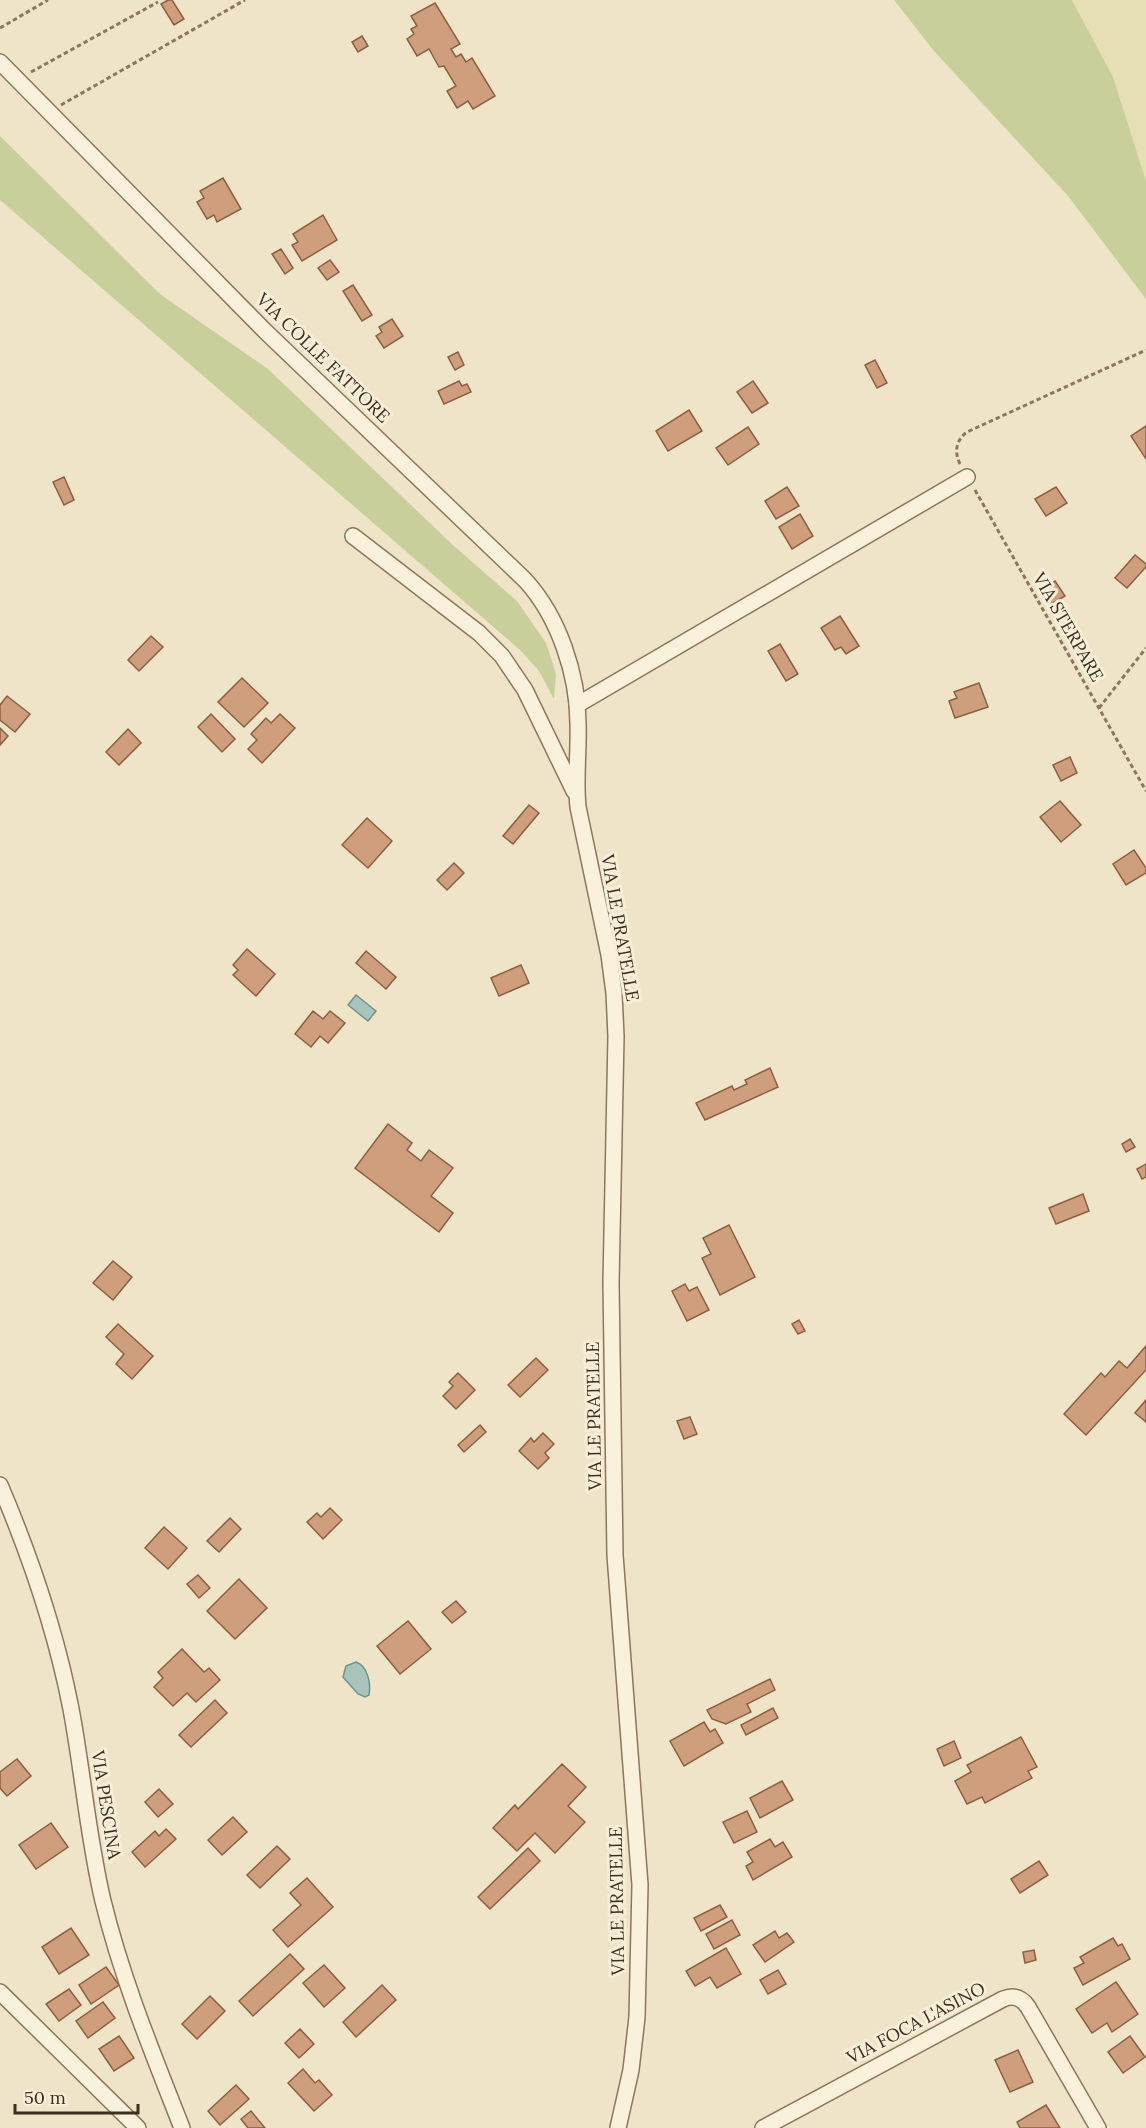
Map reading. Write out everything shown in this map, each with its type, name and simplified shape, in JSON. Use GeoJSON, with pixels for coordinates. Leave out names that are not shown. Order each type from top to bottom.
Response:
{"type":"FeatureCollection","features":[{"type":"Feature","properties":{"kind":"street","name":"VIA COLLE FATTORE"},"geometry":{"type":"LineString","coordinates":[[0,62],[266,332],[536,592],[552,621],[570,669],[577,705]]}},
{"type":"Feature","properties":{"kind":"street"},"geometry":{"type":"LineString","coordinates":[[577,705],[967,477]]}},
{"type":"Feature","properties":{"kind":"street"},"geometry":{"type":"LineString","coordinates":[[353,536],[471,626],[502,656],[525,690],[577,796]]}},
{"type":"Feature","properties":{"kind":"street","name":"VIA LE PRATELLE"},"geometry":{"type":"LineString","coordinates":[[577,705],[579,729],[577,796],[609,955],[616,1036],[611,1283],[615,1555],[640,1885],[637,2017],[631,2070],[618,2128]]}},
{"type":"Feature","properties":{"kind":"street","name":"VIA PESCINA"},"geometry":{"type":"LineString","coordinates":[[0,1485],[35,1573],[58,1653],[74,1728],[92,1848],[110,1926],[153,2054],[182,2128]]}},
{"type":"Feature","properties":{"kind":"street"},"geometry":{"type":"LineString","coordinates":[[0,1992],[138,2128]]}},
{"type":"Feature","properties":{"kind":"street","name":"VIA FOCA L'ASINO"},"geometry":{"type":"LineString","coordinates":[[763,2128],[1003,1999],[1011,1997],[1020,1999],[1028,2007],[1098,2128]]}},
{"type":"Feature","properties":{"kind":"path"},"geometry":{"type":"LineString","coordinates":[[0,28],[48,0]]}},
{"type":"Feature","properties":{"kind":"path"},"geometry":{"type":"LineString","coordinates":[[49,112],[245,0]]}},
{"type":"Feature","properties":{"kind":"path"},"geometry":{"type":"LineString","coordinates":[[17,80],[158,2]]}},
{"type":"Feature","properties":{"kind":"path","name":"VIA STERPARE"},"geometry":{"type":"LineString","coordinates":[[1146,350],[967,432],[959,440],[956,449],[958,461],[1146,791]]}},
{"type":"Feature","properties":{"kind":"path"},"geometry":{"type":"LineString","coordinates":[[1099,708],[1146,648]]}},
{"type":"Feature","properties":{"kind":"shaded area"},"geometry":{"type":"Polygon","coordinates":[[[1072,0],[1146,0],[1146,181],[1113,77],[1072,0]]]}},
{"type":"Feature","properties":{"kind":"green space"},"geometry":{"type":"Polygon","coordinates":[[[894,0],[1072,0],[1113,77],[1146,181],[1146,299],[1068,196],[934,51],[894,0]]]}},
{"type":"Feature","properties":{"kind":"green space"},"geometry":{"type":"Polygon","coordinates":[[[0,136],[160,294],[268,369],[454,546],[517,601],[546,643],[556,674],[554,699],[539,671],[520,650],[0,200],[0,136]]]}},
{"type":"Feature","properties":{"kind":"water"},"geometry":{"type":"Polygon","coordinates":[[[356,995],[376,1011],[368,1021],[348,1005],[356,995]]]}},
{"type":"Feature","properties":{"kind":"water"},"geometry":{"type":"Polygon","coordinates":[[[356,1662],[363,1667],[368,1676],[369,1695],[365,1697],[358,1694],[343,1677],[346,1666],[356,1662]]]}},
{"type":"Feature","properties":{"kind":"building"},"geometry":{"type":"Polygon","coordinates":[[[172,0],[184,19],[174,25],[161,4],[172,0]]]}},
{"type":"Feature","properties":{"kind":"building"},"geometry":{"type":"Polygon","coordinates":[[[435,3],[460,44],[451,49],[456,57],[461,54],[466,62],[472,58],[495,96],[473,109],[468,101],[457,108],[447,91],[456,86],[444,66],[439,67],[429,49],[417,56],[407,39],[414,34],[411,29],[417,26],[411,16],[435,3]]]}},
{"type":"Feature","properties":{"kind":"building"},"geometry":{"type":"Polygon","coordinates":[[[362,36],[368,46],[358,52],[352,42],[362,36]]]}},
{"type":"Feature","properties":{"kind":"building"},"geometry":{"type":"Polygon","coordinates":[[[223,178],[241,209],[217,222],[214,215],[207,219],[197,202],[204,198],[200,191],[223,178]]]}},
{"type":"Feature","properties":{"kind":"building"},"geometry":{"type":"Polygon","coordinates":[[[323,215],[337,240],[302,261],[292,245],[298,242],[293,234],[323,215]]]}},
{"type":"Feature","properties":{"kind":"building"},"geometry":{"type":"Polygon","coordinates":[[[281,249],[293,268],[285,274],[272,254],[281,249]]]}},
{"type":"Feature","properties":{"kind":"building"},"geometry":{"type":"Polygon","coordinates":[[[330,260],[339,272],[327,280],[318,268],[330,260]]]}},
{"type":"Feature","properties":{"kind":"building"},"geometry":{"type":"Polygon","coordinates":[[[353,285],[372,315],[362,321],[343,291],[353,285]]]}},
{"type":"Feature","properties":{"kind":"building"},"geometry":{"type":"Polygon","coordinates":[[[392,319],[403,336],[384,348],[376,336],[382,332],[379,327],[392,319]]]}},
{"type":"Feature","properties":{"kind":"building"},"geometry":{"type":"Polygon","coordinates":[[[458,352],[464,365],[455,370],[448,357],[458,352]]]}},
{"type":"Feature","properties":{"kind":"building"},"geometry":{"type":"Polygon","coordinates":[[[875,360],[887,383],[877,388],[865,365],[875,360]]]}},
{"type":"Feature","properties":{"kind":"building"},"geometry":{"type":"Polygon","coordinates":[[[459,381],[462,386],[467,384],[471,392],[444,404],[438,391],[459,381]]]}},
{"type":"Feature","properties":{"kind":"building"},"geometry":{"type":"Polygon","coordinates":[[[753,381],[768,403],[752,413],[737,392],[753,381]]]}},
{"type":"Feature","properties":{"kind":"building"},"geometry":{"type":"Polygon","coordinates":[[[689,410],[702,431],[668,451],[656,431],[689,410]]]}},
{"type":"Feature","properties":{"kind":"building"},"geometry":{"type":"Polygon","coordinates":[[[1146,426],[1146,459],[1131,436],[1146,426]]]}},
{"type":"Feature","properties":{"kind":"building"},"geometry":{"type":"Polygon","coordinates":[[[748,427],[759,444],[728,465],[716,448],[748,427]]]}},
{"type":"Feature","properties":{"kind":"building"},"geometry":{"type":"Polygon","coordinates":[[[64,477],[74,500],[64,505],[53,482],[64,477]]]}},
{"type":"Feature","properties":{"kind":"building"},"geometry":{"type":"Polygon","coordinates":[[[787,487],[799,506],[776,519],[765,501],[787,487]]]}},
{"type":"Feature","properties":{"kind":"building"},"geometry":{"type":"Polygon","coordinates":[[[1056,487],[1067,503],[1046,516],[1035,499],[1056,487]]]}},
{"type":"Feature","properties":{"kind":"building"},"geometry":{"type":"Polygon","coordinates":[[[800,514],[813,536],[792,549],[779,527],[800,514]]]}},
{"type":"Feature","properties":{"kind":"building"},"geometry":{"type":"Polygon","coordinates":[[[1135,555],[1146,564],[1146,567],[1127,588],[1115,578],[1135,555]]]}},
{"type":"Feature","properties":{"kind":"building"},"geometry":{"type":"Polygon","coordinates":[[[1055,581],[1065,596],[1051,604],[1041,590],[1055,581]]]}},
{"type":"Feature","properties":{"kind":"building"},"geometry":{"type":"Polygon","coordinates":[[[840,616],[859,646],[846,654],[841,647],[835,650],[821,628],[840,616]]]}},
{"type":"Feature","properties":{"kind":"building"},"geometry":{"type":"Polygon","coordinates":[[[151,636],[163,647],[139,671],[128,660],[151,636]]]}},
{"type":"Feature","properties":{"kind":"building"},"geometry":{"type":"Polygon","coordinates":[[[780,644],[798,674],[786,681],[768,651],[780,644]]]}},
{"type":"Feature","properties":{"kind":"building"},"geometry":{"type":"Polygon","coordinates":[[[242,678],[268,703],[244,727],[218,702],[242,678]]]}},
{"type":"Feature","properties":{"kind":"building"},"geometry":{"type":"Polygon","coordinates":[[[979,683],[988,707],[955,718],[949,701],[957,698],[954,692],[979,683]]]}},
{"type":"Feature","properties":{"kind":"building"},"geometry":{"type":"Polygon","coordinates":[[[7,696],[30,714],[15,732],[0,720],[0,705],[7,696]]]}},
{"type":"Feature","properties":{"kind":"building"},"geometry":{"type":"Polygon","coordinates":[[[211,714],[235,739],[222,752],[198,727],[211,714]]]}},
{"type":"Feature","properties":{"kind":"building"},"geometry":{"type":"Polygon","coordinates":[[[280,714],[295,728],[262,763],[248,749],[257,740],[251,734],[266,718],[271,723],[280,714]]]}},
{"type":"Feature","properties":{"kind":"building"},"geometry":{"type":"Polygon","coordinates":[[[0,728],[8,736],[0,745],[0,728]]]}},
{"type":"Feature","properties":{"kind":"building"},"geometry":{"type":"Polygon","coordinates":[[[128,729],[141,743],[119,765],[106,752],[128,729]]]}},
{"type":"Feature","properties":{"kind":"building"},"geometry":{"type":"Polygon","coordinates":[[[1070,757],[1077,773],[1061,781],[1053,765],[1070,757]]]}},
{"type":"Feature","properties":{"kind":"building"},"geometry":{"type":"Polygon","coordinates":[[[1060,801],[1081,825],[1061,842],[1040,817],[1060,801]]]}},
{"type":"Feature","properties":{"kind":"building"},"geometry":{"type":"Polygon","coordinates":[[[529,805],[539,813],[513,844],[503,836],[529,805]]]}},
{"type":"Feature","properties":{"kind":"building"},"geometry":{"type":"Polygon","coordinates":[[[367,818],[392,841],[368,868],[342,845],[367,818]]]}},
{"type":"Feature","properties":{"kind":"building"},"geometry":{"type":"Polygon","coordinates":[[[1134,850],[1146,868],[1146,873],[1126,885],[1113,864],[1134,850]]]}},
{"type":"Feature","properties":{"kind":"building"},"geometry":{"type":"Polygon","coordinates":[[[454,863],[464,873],[447,890],[437,880],[454,863]]]}},
{"type":"Feature","properties":{"kind":"building"},"geometry":{"type":"Polygon","coordinates":[[[247,949],[275,974],[256,996],[233,975],[238,970],[233,965],[247,949]]]}},
{"type":"Feature","properties":{"kind":"building"},"geometry":{"type":"Polygon","coordinates":[[[366,951],[396,977],[386,989],[356,963],[366,951]]]}},
{"type":"Feature","properties":{"kind":"building"},"geometry":{"type":"Polygon","coordinates":[[[521,965],[529,983],[499,996],[491,978],[521,965]]]}},
{"type":"Feature","properties":{"kind":"building"},"geometry":{"type":"Polygon","coordinates":[[[313,1011],[323,1019],[330,1011],[345,1023],[328,1043],[320,1036],[311,1047],[295,1034],[313,1011]]]}},
{"type":"Feature","properties":{"kind":"building"},"geometry":{"type":"Polygon","coordinates":[[[770,1068],[778,1087],[705,1120],[696,1103],[732,1086],[734,1090],[747,1084],[745,1080],[770,1068]]]}},
{"type":"Feature","properties":{"kind":"building"},"geometry":{"type":"Polygon","coordinates":[[[388,1124],[412,1143],[407,1150],[421,1161],[429,1150],[453,1168],[431,1196],[453,1213],[439,1232],[355,1168],[388,1124]]]}},
{"type":"Feature","properties":{"kind":"building"},"geometry":{"type":"Polygon","coordinates":[[[1130,1139],[1135,1147],[1126,1152],[1122,1144],[1130,1139]]]}},
{"type":"Feature","properties":{"kind":"building"},"geometry":{"type":"Polygon","coordinates":[[[1146,1164],[1146,1177],[1142,1179],[1137,1169],[1146,1164]]]}},
{"type":"Feature","properties":{"kind":"building"},"geometry":{"type":"Polygon","coordinates":[[[1083,1194],[1089,1211],[1056,1224],[1049,1208],[1083,1194]]]}},
{"type":"Feature","properties":{"kind":"building"},"geometry":{"type":"Polygon","coordinates":[[[729,1225],[755,1277],[720,1295],[702,1258],[711,1254],[703,1238],[729,1225]]]}},
{"type":"Feature","properties":{"kind":"building"},"geometry":{"type":"Polygon","coordinates":[[[113,1261],[132,1277],[113,1300],[93,1283],[113,1261]]]}},
{"type":"Feature","properties":{"kind":"building"},"geometry":{"type":"Polygon","coordinates":[[[685,1284],[689,1291],[697,1287],[709,1310],[687,1321],[672,1291],[685,1284]]]}},
{"type":"Feature","properties":{"kind":"building"},"geometry":{"type":"Polygon","coordinates":[[[799,1320],[805,1331],[798,1334],[792,1324],[799,1320]]]}},
{"type":"Feature","properties":{"kind":"building"},"geometry":{"type":"Polygon","coordinates":[[[118,1324],[153,1356],[132,1379],[116,1364],[124,1354],[106,1337],[118,1324]]]}},
{"type":"Feature","properties":{"kind":"building"},"geometry":{"type":"Polygon","coordinates":[[[1146,1346],[1146,1370],[1086,1435],[1064,1414],[1101,1373],[1105,1377],[1119,1361],[1127,1368],[1146,1346]]]}},
{"type":"Feature","properties":{"kind":"building"},"geometry":{"type":"Polygon","coordinates":[[[536,1358],[548,1370],[520,1397],[508,1385],[536,1358]]]}},
{"type":"Feature","properties":{"kind":"building"},"geometry":{"type":"Polygon","coordinates":[[[458,1373],[475,1390],[456,1409],[443,1396],[453,1386],[449,1382],[458,1373]]]}},
{"type":"Feature","properties":{"kind":"building"},"geometry":{"type":"Polygon","coordinates":[[[1146,1400],[1146,1422],[1135,1413],[1146,1400]]]}},
{"type":"Feature","properties":{"kind":"building"},"geometry":{"type":"Polygon","coordinates":[[[690,1417],[697,1434],[684,1439],[677,1421],[690,1417]]]}},
{"type":"Feature","properties":{"kind":"building"},"geometry":{"type":"Polygon","coordinates":[[[480,1425],[486,1432],[464,1452],[458,1445],[480,1425]]]}},
{"type":"Feature","properties":{"kind":"building"},"geometry":{"type":"Polygon","coordinates":[[[543,1433],[554,1444],[545,1453],[549,1458],[538,1469],[519,1451],[531,1438],[534,1442],[543,1433]]]}},
{"type":"Feature","properties":{"kind":"building"},"geometry":{"type":"Polygon","coordinates":[[[330,1508],[342,1520],[323,1539],[307,1522],[317,1513],[321,1517],[330,1508]]]}},
{"type":"Feature","properties":{"kind":"building"},"geometry":{"type":"Polygon","coordinates":[[[230,1518],[241,1529],[219,1552],[207,1541],[230,1518]]]}},
{"type":"Feature","properties":{"kind":"building"},"geometry":{"type":"Polygon","coordinates":[[[164,1527],[187,1548],[168,1569],[145,1548],[164,1527]]]}},
{"type":"Feature","properties":{"kind":"building"},"geometry":{"type":"Polygon","coordinates":[[[198,1575],[210,1588],[199,1598],[187,1584],[198,1575]]]}},
{"type":"Feature","properties":{"kind":"building"},"geometry":{"type":"Polygon","coordinates":[[[239,1579],[267,1608],[235,1639],[207,1611],[239,1579]]]}},
{"type":"Feature","properties":{"kind":"building"},"geometry":{"type":"Polygon","coordinates":[[[456,1601],[466,1612],[452,1623],[442,1612],[456,1601]]]}},
{"type":"Feature","properties":{"kind":"building"},"geometry":{"type":"Polygon","coordinates":[[[408,1621],[431,1649],[400,1674],[377,1646],[408,1621]]]}},
{"type":"Feature","properties":{"kind":"building"},"geometry":{"type":"Polygon","coordinates":[[[182,1649],[204,1672],[209,1668],[220,1680],[196,1702],[187,1693],[173,1706],[154,1687],[163,1678],[158,1672],[182,1649]]]}},
{"type":"Feature","properties":{"kind":"building"},"geometry":{"type":"Polygon","coordinates":[[[770,1679],[775,1690],[747,1704],[751,1712],[726,1724],[712,1719],[707,1710],[770,1679]]]}},
{"type":"Feature","properties":{"kind":"building"},"geometry":{"type":"Polygon","coordinates":[[[215,1700],[227,1713],[191,1747],[179,1735],[215,1700]]]}},
{"type":"Feature","properties":{"kind":"building"},"geometry":{"type":"Polygon","coordinates":[[[773,1708],[778,1718],[746,1735],[741,1725],[773,1708]]]}},
{"type":"Feature","properties":{"kind":"building"},"geometry":{"type":"Polygon","coordinates":[[[704,1722],[710,1732],[715,1729],[723,1743],[684,1766],[670,1741],[704,1722]]]}},
{"type":"Feature","properties":{"kind":"building"},"geometry":{"type":"Polygon","coordinates":[[[1021,1737],[1037,1767],[1028,1771],[1032,1778],[985,1803],[982,1797],[967,1804],[955,1781],[971,1772],[967,1765],[1021,1737]]]}},
{"type":"Feature","properties":{"kind":"building"},"geometry":{"type":"Polygon","coordinates":[[[954,1741],[961,1758],[944,1766],[937,1749],[954,1741]]]}},
{"type":"Feature","properties":{"kind":"building"},"geometry":{"type":"Polygon","coordinates":[[[17,1759],[31,1776],[7,1796],[0,1788],[0,1772],[17,1759]]]}},
{"type":"Feature","properties":{"kind":"building"},"geometry":{"type":"Polygon","coordinates":[[[562,1764],[586,1787],[568,1806],[585,1822],[555,1853],[535,1833],[517,1851],[493,1828],[515,1805],[518,1809],[562,1764]]]}},
{"type":"Feature","properties":{"kind":"building"},"geometry":{"type":"Polygon","coordinates":[[[782,1781],[793,1800],[760,1818],[750,1798],[782,1781]]]}},
{"type":"Feature","properties":{"kind":"building"},"geometry":{"type":"Polygon","coordinates":[[[159,1789],[173,1804],[158,1817],[145,1802],[159,1789]]]}},
{"type":"Feature","properties":{"kind":"building"},"geometry":{"type":"Polygon","coordinates":[[[747,1811],[757,1832],[734,1843],[723,1822],[747,1811]]]}},
{"type":"Feature","properties":{"kind":"building"},"geometry":{"type":"Polygon","coordinates":[[[233,1817],[247,1832],[222,1855],[208,1840],[233,1817]]]}},
{"type":"Feature","properties":{"kind":"building"},"geometry":{"type":"Polygon","coordinates":[[[51,1823],[68,1847],[36,1869],[19,1845],[51,1823]]]}},
{"type":"Feature","properties":{"kind":"building"},"geometry":{"type":"Polygon","coordinates":[[[166,1829],[176,1839],[145,1867],[132,1852],[155,1831],[159,1836],[166,1829]]]}},
{"type":"Feature","properties":{"kind":"building"},"geometry":{"type":"Polygon","coordinates":[[[770,1839],[775,1847],[783,1842],[792,1857],[753,1880],[746,1866],[753,1862],[747,1852],[770,1839]]]}},
{"type":"Feature","properties":{"kind":"building"},"geometry":{"type":"Polygon","coordinates":[[[277,1846],[290,1859],[260,1888],[247,1875],[277,1846]]]}},
{"type":"Feature","properties":{"kind":"building"},"geometry":{"type":"Polygon","coordinates":[[[528,1848],[540,1861],[490,1909],[478,1897],[528,1848]]]}},
{"type":"Feature","properties":{"kind":"building"},"geometry":{"type":"Polygon","coordinates":[[[1039,1861],[1048,1875],[1020,1893],[1011,1879],[1039,1861]]]}},
{"type":"Feature","properties":{"kind":"building"},"geometry":{"type":"Polygon","coordinates":[[[307,1878],[333,1907],[288,1947],[273,1930],[301,1905],[290,1893],[307,1878]]]}},
{"type":"Feature","properties":{"kind":"building"},"geometry":{"type":"Polygon","coordinates":[[[720,1905],[727,1917],[701,1931],[694,1918],[720,1905]]]}},
{"type":"Feature","properties":{"kind":"building"},"geometry":{"type":"Polygon","coordinates":[[[732,1920],[740,1935],[714,1949],[706,1934],[732,1920]]]}},
{"type":"Feature","properties":{"kind":"building"},"geometry":{"type":"Polygon","coordinates":[[[71,1928],[89,1955],[59,1974],[42,1947],[71,1928]]]}},
{"type":"Feature","properties":{"kind":"building"},"geometry":{"type":"Polygon","coordinates":[[[775,1931],[779,1938],[787,1933],[794,1942],[765,1962],[753,1945],[775,1931]]]}},
{"type":"Feature","properties":{"kind":"building"},"geometry":{"type":"Polygon","coordinates":[[[1113,1938],[1118,1946],[1122,1944],[1130,1959],[1083,1985],[1074,1968],[1084,1963],[1080,1957],[1113,1938]]]}},
{"type":"Feature","properties":{"kind":"building"},"geometry":{"type":"Polygon","coordinates":[[[726,1948],[741,1974],[717,1988],[710,1977],[695,1986],[686,1971],[726,1948]]]}},
{"type":"Feature","properties":{"kind":"building"},"geometry":{"type":"Polygon","coordinates":[[[1034,1950],[1036,1960],[1025,1963],[1023,1952],[1034,1950]]]}},
{"type":"Feature","properties":{"kind":"building"},"geometry":{"type":"Polygon","coordinates":[[[290,1954],[304,1969],[253,2016],[239,2001],[290,1954]]]}},
{"type":"Feature","properties":{"kind":"building"},"geometry":{"type":"Polygon","coordinates":[[[324,1965],[345,1988],[324,2007],[303,1983],[324,1965]]]}},
{"type":"Feature","properties":{"kind":"building"},"geometry":{"type":"Polygon","coordinates":[[[106,1967],[119,1985],[91,2004],[79,1985],[106,1967]]]}},
{"type":"Feature","properties":{"kind":"building"},"geometry":{"type":"Polygon","coordinates":[[[778,1970],[786,1984],[768,1994],[760,1980],[778,1970]]]}},
{"type":"Feature","properties":{"kind":"building"},"geometry":{"type":"Polygon","coordinates":[[[1116,1982],[1138,2014],[1112,2032],[1107,2023],[1092,2033],[1076,2009],[1116,1982]]]}},
{"type":"Feature","properties":{"kind":"building"},"geometry":{"type":"Polygon","coordinates":[[[382,1985],[396,2000],[356,2037],[343,2022],[382,1985]]]}},
{"type":"Feature","properties":{"kind":"building"},"geometry":{"type":"Polygon","coordinates":[[[69,1989],[81,2005],[59,2021],[46,2004],[69,1989]]]}},
{"type":"Feature","properties":{"kind":"building"},"geometry":{"type":"Polygon","coordinates":[[[210,1996],[225,2011],[197,2039],[182,2024],[210,1996]]]}},
{"type":"Feature","properties":{"kind":"building"},"geometry":{"type":"Polygon","coordinates":[[[103,2002],[115,2018],[88,2038],[76,2021],[103,2002]]]}},
{"type":"Feature","properties":{"kind":"building"},"geometry":{"type":"Polygon","coordinates":[[[300,2029],[314,2044],[299,2058],[285,2043],[300,2029]]]}},
{"type":"Feature","properties":{"kind":"building"},"geometry":{"type":"Polygon","coordinates":[[[119,2036],[134,2058],[114,2071],[99,2049],[119,2036]]]}},
{"type":"Feature","properties":{"kind":"building"},"geometry":{"type":"Polygon","coordinates":[[[1130,2036],[1145,2057],[1123,2073],[1108,2052],[1130,2036]]]}},
{"type":"Feature","properties":{"kind":"building"},"geometry":{"type":"Polygon","coordinates":[[[1018,2050],[1033,2082],[1010,2092],[995,2060],[1018,2050]]]}},
{"type":"Feature","properties":{"kind":"building"},"geometry":{"type":"Polygon","coordinates":[[[303,2069],[315,2083],[319,2080],[332,2095],[314,2111],[288,2083],[303,2069]]]}},
{"type":"Feature","properties":{"kind":"building"},"geometry":{"type":"Polygon","coordinates":[[[236,2085],[249,2099],[220,2125],[208,2111],[236,2085]]]}},
{"type":"Feature","properties":{"kind":"building"},"geometry":{"type":"Polygon","coordinates":[[[1046,2105],[1060,2128],[1020,2128],[1017,2122],[1046,2105]]]}},
{"type":"Feature","properties":{"kind":"building"},"geometry":{"type":"Polygon","coordinates":[[[251,2111],[265,2128],[248,2128],[241,2119],[251,2111]]]}}]}
